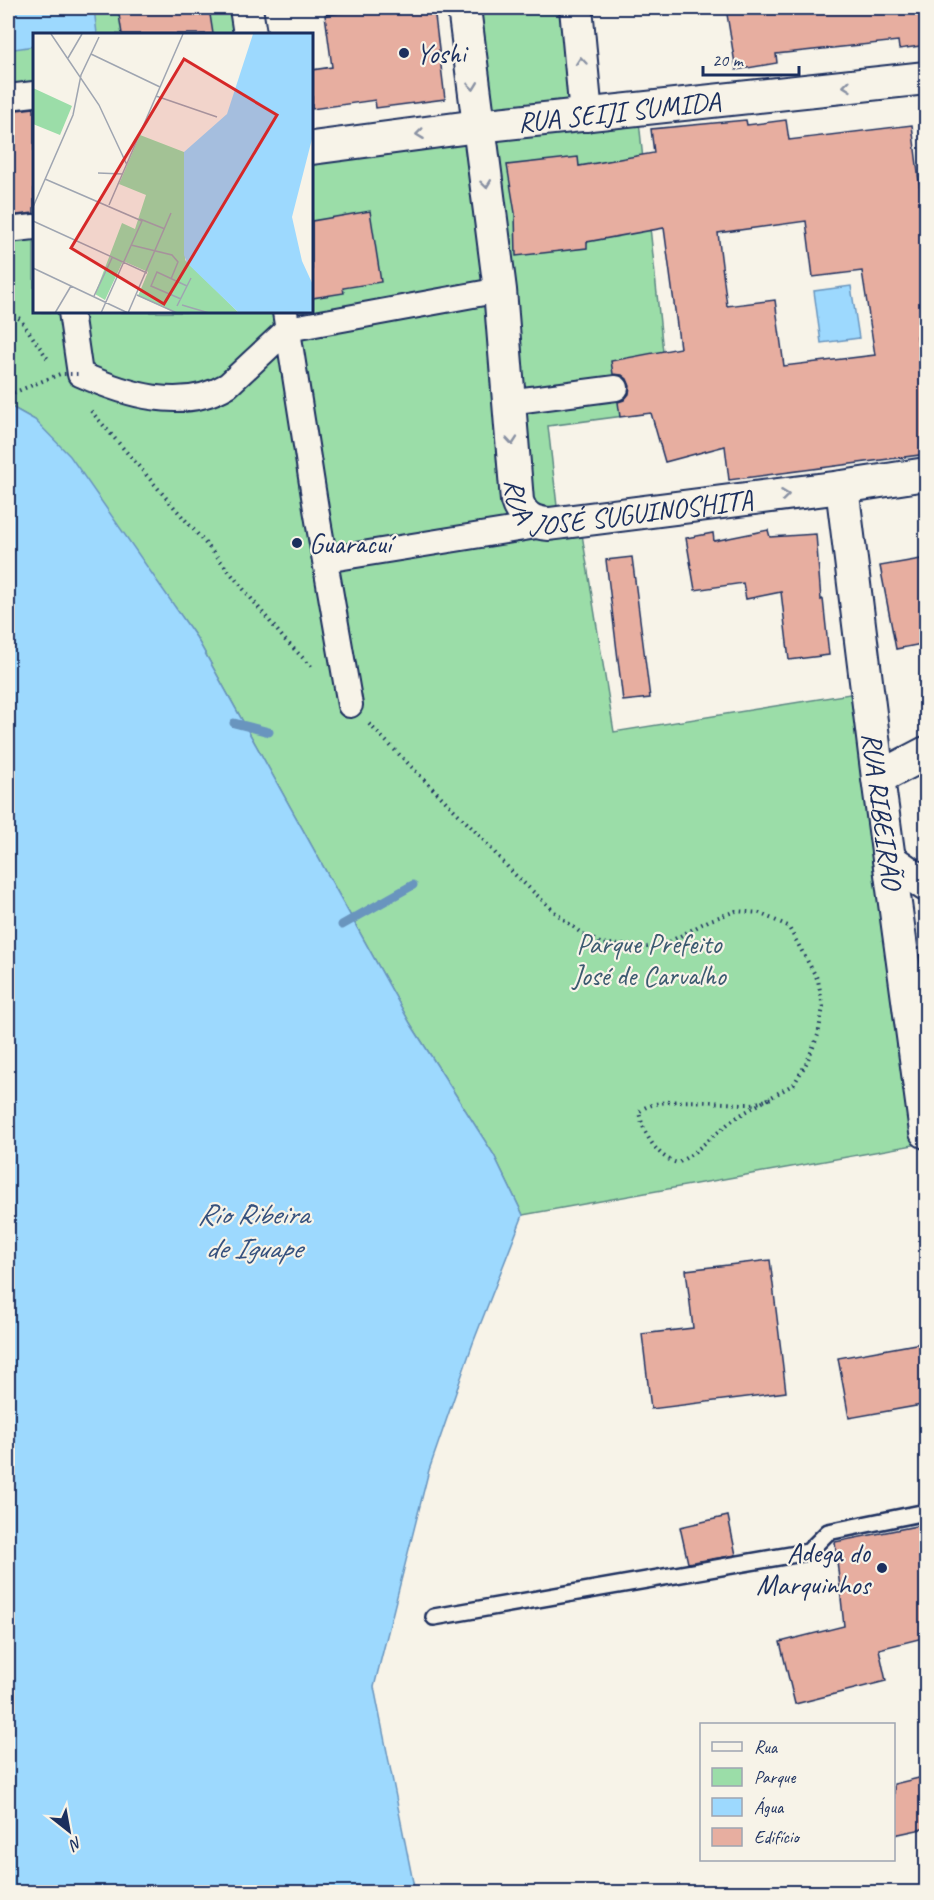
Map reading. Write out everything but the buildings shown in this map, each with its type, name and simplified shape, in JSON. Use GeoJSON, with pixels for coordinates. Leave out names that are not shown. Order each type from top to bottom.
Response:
{"type":"FeatureCollection","features":[{"type":"Feature","properties":{"kind":"street"},"geometry":{"type":"LineString","coordinates":[[246,8],[250,33]]}},
{"type":"Feature","properties":{"kind":"street","name":"RUA JOSÉ SUGUINOSHITA"},"geometry":{"type":"LineString","coordinates":[[464,8],[500,290],[517,501],[526,518],[538,524],[549,524],[843,487],[927,474]]}},
{"type":"Feature","properties":{"kind":"street"},"geometry":{"type":"LineString","coordinates":[[576,8],[586,115]]}},
{"type":"Feature","properties":{"kind":"street","name":"RUA SEIJI SUMIDA"},"geometry":{"type":"LineString","coordinates":[[314,148],[478,126],[927,78]]}},
{"type":"Feature","properties":{"kind":"street"},"geometry":{"type":"LineString","coordinates":[[8,98],[33,94]]}},
{"type":"Feature","properties":{"kind":"street"},"geometry":{"type":"LineString","coordinates":[[8,230],[33,227]]}},
{"type":"Feature","properties":{"kind":"street"},"geometry":{"type":"LineString","coordinates":[[71,314],[69,377],[126,392],[180,400],[200,397],[228,385],[286,320],[500,290]]}},
{"type":"Feature","properties":{"kind":"street"},"geometry":{"type":"LineString","coordinates":[[286,320],[324,560],[350,705]]}},
{"type":"Feature","properties":{"kind":"street"},"geometry":{"type":"LineString","coordinates":[[508,402],[616,388]]}},
{"type":"Feature","properties":{"kind":"street","name":"RUA RIBEIRÃO"},"geometry":{"type":"LineString","coordinates":[[843,487],[878,778],[927,1132]]}},
{"type":"Feature","properties":{"kind":"street"},"geometry":{"type":"LineString","coordinates":[[324,560],[549,524]]}},
{"type":"Feature","properties":{"kind":"street"},"geometry":{"type":"LineString","coordinates":[[878,778],[927,753]]}},
{"type":"Feature","properties":{"kind":"street"},"geometry":{"type":"LineString","coordinates":[[890,859],[927,885]]}},
{"type":"Feature","properties":{"kind":"lane"},"geometry":{"type":"LineString","coordinates":[[434,1617],[808,1552],[828,1532],[927,1512]]}},
{"type":"Feature","properties":{"kind":"path"},"geometry":{"type":"LineString","coordinates":[[8,312],[20,319],[35,343],[69,377],[8,395]]}},
{"type":"Feature","properties":{"kind":"path"},"geometry":{"type":"LineString","coordinates":[[85,404],[219,559],[285,640],[478,834],[512,872],[581,933],[600,943],[647,947],[669,942],[708,921],[736,911],[759,913],[788,926],[818,980],[823,1007],[818,1035],[807,1062],[794,1084],[774,1097],[735,1118],[692,1154],[678,1162],[667,1160],[658,1152],[639,1112],[644,1107],[664,1102],[754,1104],[774,1097]]}},
{"type":"Feature","properties":{"kind":"green space","name":"Parque Prefeito José de Carvalho"},"geometry":{"type":"Polygon","coordinates":[[[8,8],[240,8],[243,33],[33,33],[33,314],[314,314],[314,163],[466,139],[475,8],[590,8],[604,125],[639,121],[669,410],[548,426],[559,524],[580,522],[614,732],[862,692],[925,1143],[523,1215],[494,1155],[410,1023],[196,637],[135,551],[35,420],[8,405],[8,8]]]}},
{"type":"Feature","properties":{"kind":"water"},"geometry":{"type":"Polygon","coordinates":[[[8,8],[94,8],[97,33],[33,33],[33,46],[8,50],[8,8]]]}},
{"type":"Feature","properties":{"kind":"water"},"geometry":{"type":"Polygon","coordinates":[[[851,286],[859,338],[821,343],[814,291],[851,286]]]}},
{"type":"Feature","properties":{"kind":"water","name":"Rio Ribeira de Iguape"},"geometry":{"type":"Polygon","coordinates":[[[8,405],[35,420],[70,456],[196,637],[410,1023],[494,1155],[523,1215],[473,1343],[429,1470],[374,1687],[415,1892],[8,1892],[8,405]]]}},
{"type":"Feature","properties":{"kind":"waterway"},"geometry":{"type":"LineString","coordinates":[[234,723],[269,732]]}},
{"type":"Feature","properties":{"kind":"waterway"},"geometry":{"type":"LineString","coordinates":[[342,925],[413,885]]}},
{"type":"Feature","properties":{"kind":"place","name":"Yoshi"},"geometry":{"type":"Point","coordinates":[404,53]}},
{"type":"Feature","properties":{"kind":"place","name":"Guaracuí"},"geometry":{"type":"Point","coordinates":[297,543]}},
{"type":"Feature","properties":{"kind":"place","name":"Adega do Marquinhos"},"geometry":{"type":"Point","coordinates":[882,1568]}}]}
